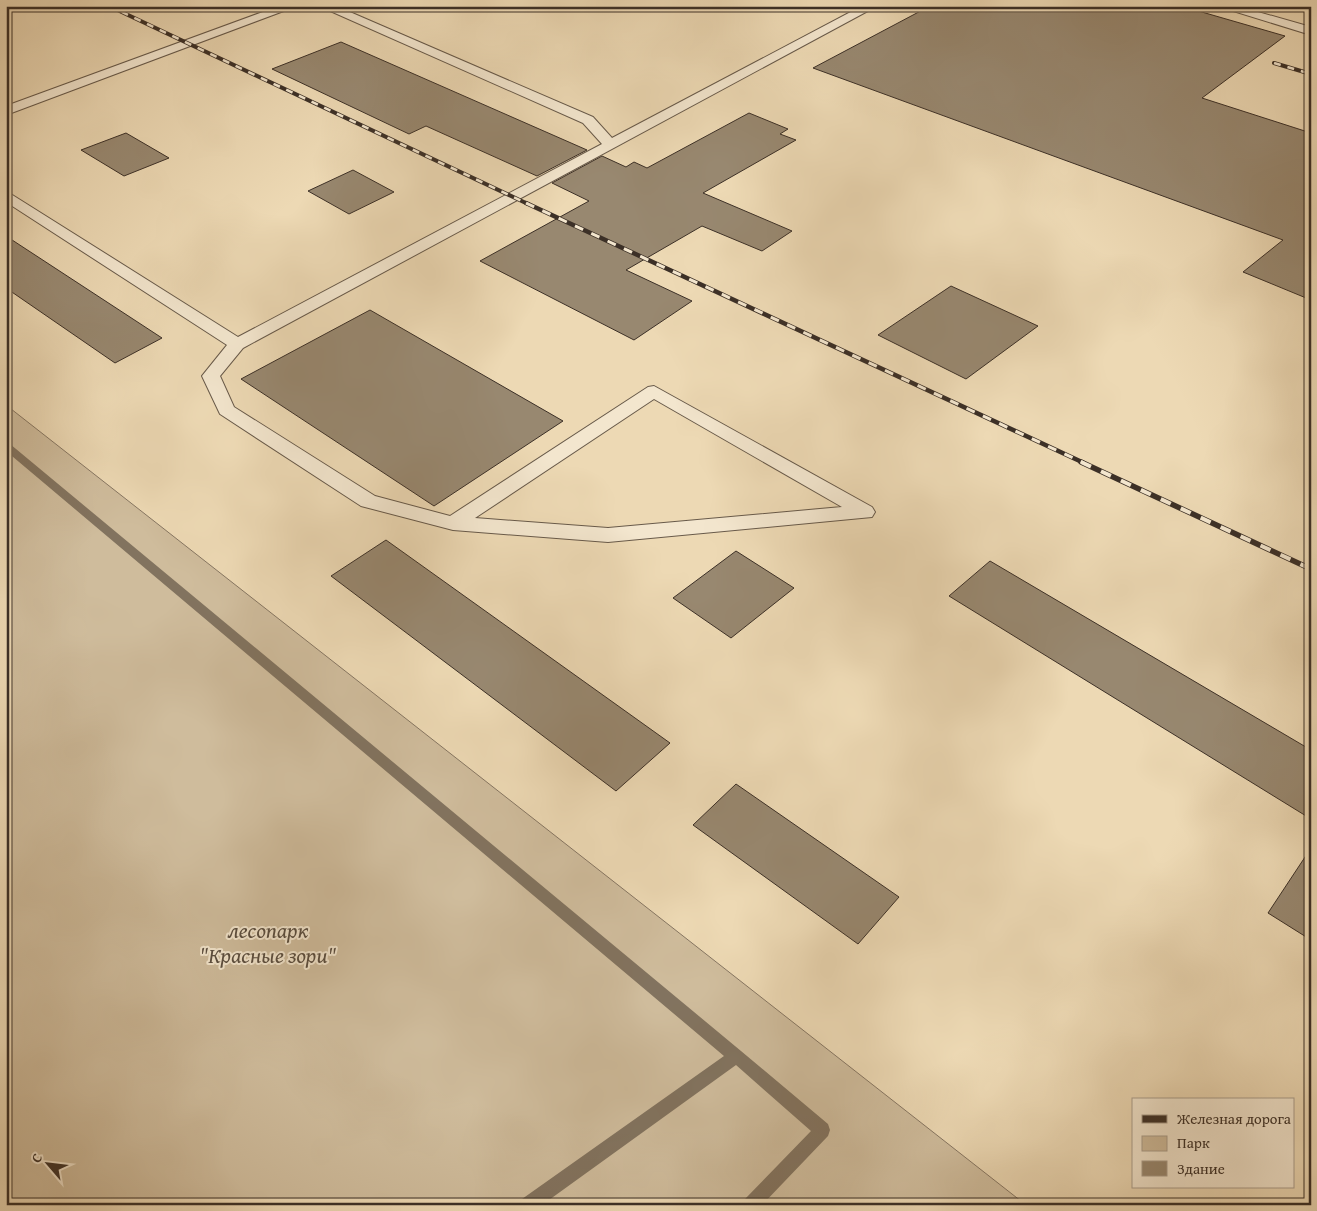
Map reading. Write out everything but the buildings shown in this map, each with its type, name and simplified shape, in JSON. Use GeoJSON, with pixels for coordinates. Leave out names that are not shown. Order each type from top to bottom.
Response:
{"type":"FeatureCollection","features":[{"type":"Feature","properties":{"kind":"lane"},"geometry":{"type":"LineString","coordinates":[[6,111],[291,6]]}},
{"type":"Feature","properties":{"kind":"lane"},"geometry":{"type":"LineString","coordinates":[[326,6],[588,120],[611,145]]}},
{"type":"Feature","properties":{"kind":"lane"},"geometry":{"type":"LineString","coordinates":[[453,523],[654,391],[865,512],[608,535],[453,523],[368,501],[226,410],[211,376],[237,344],[871,6]]}},
{"type":"Feature","properties":{"kind":"lane"},"geometry":{"type":"LineString","coordinates":[[1223,6],[1311,32]]}},
{"type":"Feature","properties":{"kind":"lane"},"geometry":{"type":"LineString","coordinates":[[6,195],[237,344]]}},
{"type":"Feature","properties":{"kind":"green space","name":"лесопарк \"Красные зори\""},"geometry":{"type":"Polygon","coordinates":[[[6,405],[1026,1205],[6,1205],[6,405]]]}},
{"type":"Feature","properties":{"kind":"waterway"},"geometry":{"type":"LineString","coordinates":[[6,446],[736,1056]]}},
{"type":"Feature","properties":{"kind":"waterway"},"geometry":{"type":"LineString","coordinates":[[528,1205],[736,1056]]}},
{"type":"Feature","properties":{"kind":"waterway"},"geometry":{"type":"LineString","coordinates":[[736,1056],[822,1130],[751,1205]]}},
{"type":"Feature","properties":{"kind":"railway"},"geometry":{"type":"LineString","coordinates":[[109,6],[528,204]]}},
{"type":"Feature","properties":{"kind":"railway"},"geometry":{"type":"LineString","coordinates":[[1274,63],[1311,74]]}},
{"type":"Feature","properties":{"kind":"railway"},"geometry":{"type":"LineString","coordinates":[[526,203],[1084,463]]}},
{"type":"Feature","properties":{"kind":"railway"},"geometry":{"type":"LineString","coordinates":[[1081,462],[1311,569]]}}]}
